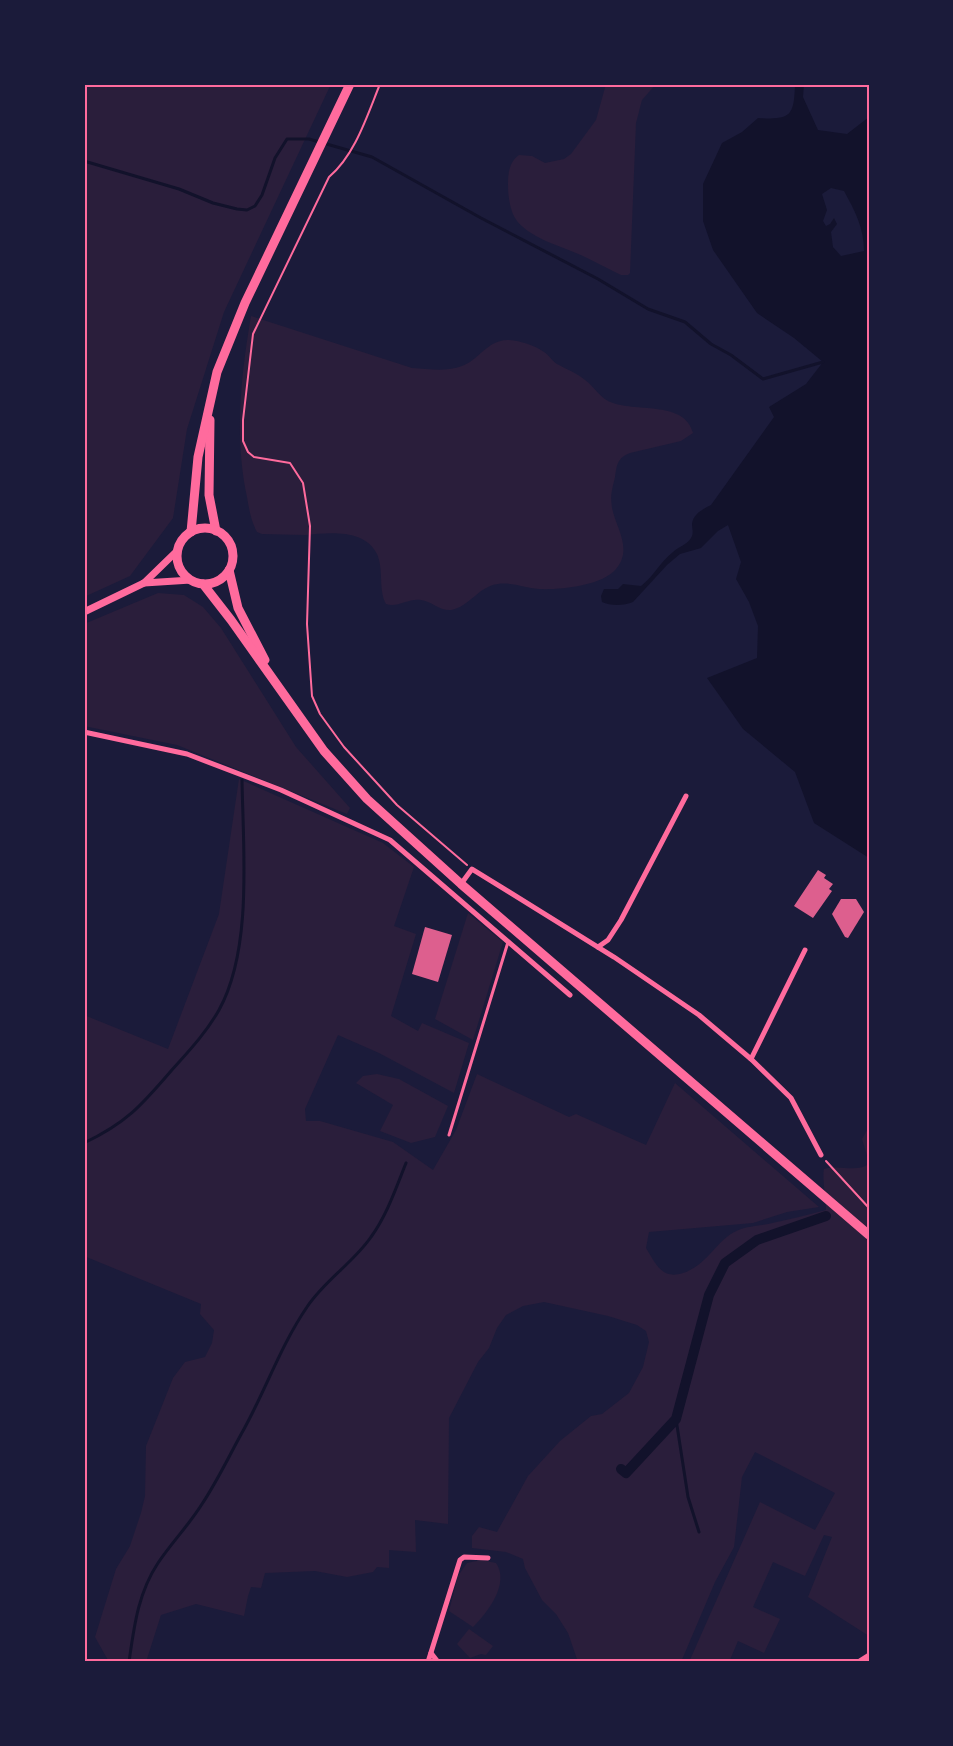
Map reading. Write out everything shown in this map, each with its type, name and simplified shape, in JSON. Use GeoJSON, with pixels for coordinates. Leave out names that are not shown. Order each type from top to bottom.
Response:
{"type":"FeatureCollection","features":[{"type":"Feature","properties":{"kind":"main road"},"geometry":{"type":"LineString","coordinates":[[191,532],[198,457],[217,372],[230,339],[350,84]]}},
{"type":"Feature","properties":{"kind":"main road"},"geometry":{"type":"LineString","coordinates":[[210,400],[209,495],[216,531]]}},
{"type":"Feature","properties":{"kind":"main road"},"geometry":{"type":"LineString","coordinates":[[230,570],[218,580],[203,584],[191,580],[179,567],[178,550],[183,539],[191,532],[204,528],[223,535],[231,547],[230,570],[238,608],[282,691]]}},
{"type":"Feature","properties":{"kind":"main road"},"geometry":{"type":"LineString","coordinates":[[203,584],[324,751],[367,799],[461,884],[869,1235]]}},
{"type":"Feature","properties":{"kind":"street"},"geometry":{"type":"LineString","coordinates":[[84,612],[144,583],[178,550]]}},
{"type":"Feature","properties":{"kind":"street"},"geometry":{"type":"LineString","coordinates":[[144,583],[191,580]]}},
{"type":"Feature","properties":{"kind":"street"},"geometry":{"type":"LineString","coordinates":[[84,732],[187,754],[281,790],[390,840],[570,995]]}},
{"type":"Feature","properties":{"kind":"street"},"geometry":{"type":"LineString","coordinates":[[598,947],[608,940],[621,920],[686,796]]}},
{"type":"Feature","properties":{"kind":"street"},"geometry":{"type":"LineString","coordinates":[[461,884],[472,869],[598,947],[699,1015],[751,1059],[791,1098],[821,1155]]}},
{"type":"Feature","properties":{"kind":"street"},"geometry":{"type":"LineString","coordinates":[[751,1059],[805,950]]}},
{"type":"Feature","properties":{"kind":"street"},"geometry":{"type":"LineString","coordinates":[[428,1662],[460,1560],[464,1557],[488,1558]]}},
{"type":"Feature","properties":{"kind":"street"},"geometry":{"type":"LineString","coordinates":[[430,1653],[438,1662]]}},
{"type":"Feature","properties":{"kind":"street"},"geometry":{"type":"LineString","coordinates":[[858,1662],[869,1656]]}},
{"type":"Feature","properties":{"kind":"lane"},"geometry":{"type":"LineString","coordinates":[[448,1135],[508,940]]}},
{"type":"Feature","properties":{"kind":"path"},"geometry":{"type":"LineString","coordinates":[[380,84],[348,155],[341,167],[329,177],[253,334],[243,420],[243,441],[248,452],[254,457],[290,463],[303,483],[310,526],[307,624],[312,696],[320,714],[344,747],[397,805],[472,869]]}},
{"type":"Feature","properties":{"kind":"path"},"geometry":{"type":"LineString","coordinates":[[821,1155],[869,1208]]}},
{"type":"Feature","properties":{"kind":"shaded area"},"geometry":{"type":"Polygon","coordinates":[[[84,84],[331,84],[224,312],[187,429],[173,518],[130,576],[84,597],[84,84]]]}},
{"type":"Feature","properties":{"kind":"shaded area"},"geometry":{"type":"Polygon","coordinates":[[[606,84],[656,84],[642,100],[636,123],[630,273],[628,275],[621,275],[531,233],[517,221],[511,209],[508,194],[510,168],[519,155],[532,156],[545,163],[564,159],[571,154],[596,120],[606,84]]]}},
{"type":"Feature","properties":{"kind":"shaded area"},"geometry":{"type":"Polygon","coordinates":[[[795,84],[804,84],[803,97],[818,130],[847,134],[869,117],[869,858],[814,823],[795,772],[743,729],[707,678],[757,658],[758,626],[749,602],[736,579],[741,562],[728,525],[718,531],[701,548],[680,554],[633,602],[621,605],[609,604],[602,602],[601,596],[604,589],[618,589],[623,584],[641,586],[668,556],[690,540],[694,517],[711,505],[774,417],[769,407],[806,384],[823,362],[794,338],[757,313],[713,250],[703,221],[703,184],[722,143],[742,132],[758,118],[778,118],[789,114],[792,109],[795,84]],[[831,188],[822,194],[827,210],[823,221],[826,226],[834,218],[837,224],[831,232],[833,247],[841,256],[864,251],[861,227],[844,191],[831,188]]]}},
{"type":"Feature","properties":{"kind":"shaded area"},"geometry":{"type":"Polygon","coordinates":[[[251,316],[412,368],[437,370],[456,368],[468,363],[495,343],[509,340],[523,342],[546,353],[557,364],[575,373],[608,401],[623,406],[671,412],[681,416],[693,433],[681,441],[630,453],[618,462],[611,499],[622,539],[623,554],[616,569],[609,575],[591,583],[558,589],[498,584],[485,588],[463,605],[451,610],[421,600],[395,605],[386,604],[382,592],[377,554],[364,540],[355,536],[334,533],[262,534],[255,528],[249,510],[243,474],[240,429],[244,361],[251,316]]]}},
{"type":"Feature","properties":{"kind":"shaded area"},"geometry":{"type":"Polygon","coordinates":[[[158,593],[184,595],[203,607],[221,628],[296,747],[350,808],[347,814],[177,745],[84,726],[84,624],[158,593]]]}},
{"type":"Feature","properties":{"kind":"shaded area"},"geometry":{"type":"Polygon","coordinates":[[[239,779],[383,843],[414,867],[394,926],[416,934],[391,1016],[418,1031],[422,1023],[469,1043],[454,1093],[379,1053],[338,1035],[305,1109],[306,1121],[320,1121],[393,1142],[433,1170],[456,1130],[477,1074],[569,1117],[576,1114],[646,1145],[675,1083],[819,1207],[787,1212],[753,1223],[649,1232],[646,1248],[653,1260],[660,1269],[676,1275],[700,1264],[725,1238],[741,1229],[826,1210],[824,1169],[859,1168],[869,1164],[869,1636],[808,1597],[832,1537],[824,1535],[805,1576],[773,1562],[753,1607],[780,1619],[764,1653],[738,1641],[729,1662],[689,1662],[760,1502],[815,1530],[835,1493],[755,1452],[742,1477],[734,1547],[715,1582],[681,1662],[578,1662],[568,1633],[556,1614],[542,1600],[525,1568],[523,1559],[506,1552],[472,1548],[472,1536],[479,1527],[497,1532],[528,1476],[560,1441],[591,1416],[602,1414],[629,1393],[643,1367],[649,1342],[646,1331],[637,1325],[544,1302],[523,1306],[506,1315],[449,1418],[448,1524],[415,1520],[416,1552],[389,1550],[389,1568],[377,1567],[373,1572],[347,1577],[315,1571],[265,1573],[261,1588],[251,1587],[244,1616],[196,1604],[161,1615],[146,1662],[109,1662],[95,1637],[116,1569],[130,1546],[141,1513],[145,1496],[146,1446],[173,1378],[185,1362],[205,1357],[212,1343],[214,1330],[200,1314],[201,1304],[84,1256],[84,1015],[168,1049],[219,914],[239,779]]]}},
{"type":"Feature","properties":{"kind":"shaded area"},"geometry":{"type":"Polygon","coordinates":[[[468,913],[503,942],[473,1040],[435,1019],[468,913]]]}},
{"type":"Feature","properties":{"kind":"shaded area"},"geometry":{"type":"Polygon","coordinates":[[[377,1074],[399,1079],[448,1106],[435,1137],[411,1143],[380,1131],[393,1105],[356,1083],[363,1076],[377,1074]]]}},
{"type":"Feature","properties":{"kind":"shaded area"},"geometry":{"type":"Polygon","coordinates":[[[869,1127],[869,1162],[862,1139],[869,1127]]]}},
{"type":"Feature","properties":{"kind":"shaded area"},"geometry":{"type":"Polygon","coordinates":[[[481,1560],[496,1563],[500,1571],[499,1588],[491,1605],[473,1627],[449,1611],[458,1576],[467,1563],[481,1560]]]}},
{"type":"Feature","properties":{"kind":"shaded area"},"geometry":{"type":"Polygon","coordinates":[[[469,1629],[493,1646],[486,1655],[481,1654],[470,1658],[457,1644],[469,1629]]]}},
{"type":"Feature","properties":{"kind":"building"},"geometry":{"type":"Polygon","coordinates":[[[818,870],[826,875],[824,878],[833,884],[829,889],[832,891],[813,918],[794,906],[818,870]]]}},
{"type":"Feature","properties":{"kind":"building"},"geometry":{"type":"Polygon","coordinates":[[[841,899],[856,899],[864,912],[848,938],[845,937],[832,914],[841,899]]]}},
{"type":"Feature","properties":{"kind":"building"},"geometry":{"type":"Polygon","coordinates":[[[425,927],[452,935],[438,982],[412,974],[425,927]]]}},
{"type":"Feature","properties":{"kind":"waterway"},"geometry":{"type":"LineString","coordinates":[[84,161],[179,189],[213,203],[247,210],[255,206],[262,195],[275,158],[287,139],[309,139],[372,157],[481,218],[598,279],[648,309],[685,322],[711,344],[731,355],[763,379],[823,362]]}},
{"type":"Feature","properties":{"kind":"waterway"},"geometry":{"type":"LineString","coordinates":[[84,1143],[122,1121],[151,1094],[208,1027],[219,1010],[230,985],[237,958],[244,898],[242,780]]}},
{"type":"Feature","properties":{"kind":"waterway"},"geometry":{"type":"LineString","coordinates":[[129,1662],[141,1598],[151,1574],[197,1512],[213,1486],[252,1414],[289,1336],[307,1307],[377,1229],[406,1163]]}},
{"type":"Feature","properties":{"kind":"waterway"},"geometry":{"type":"LineString","coordinates":[[621,1469],[626,1473],[676,1419],[709,1295],[725,1263],[757,1240],[826,1216]]}},
{"type":"Feature","properties":{"kind":"waterway"},"geometry":{"type":"LineString","coordinates":[[676,1419],[688,1497],[699,1532]]}}]}
